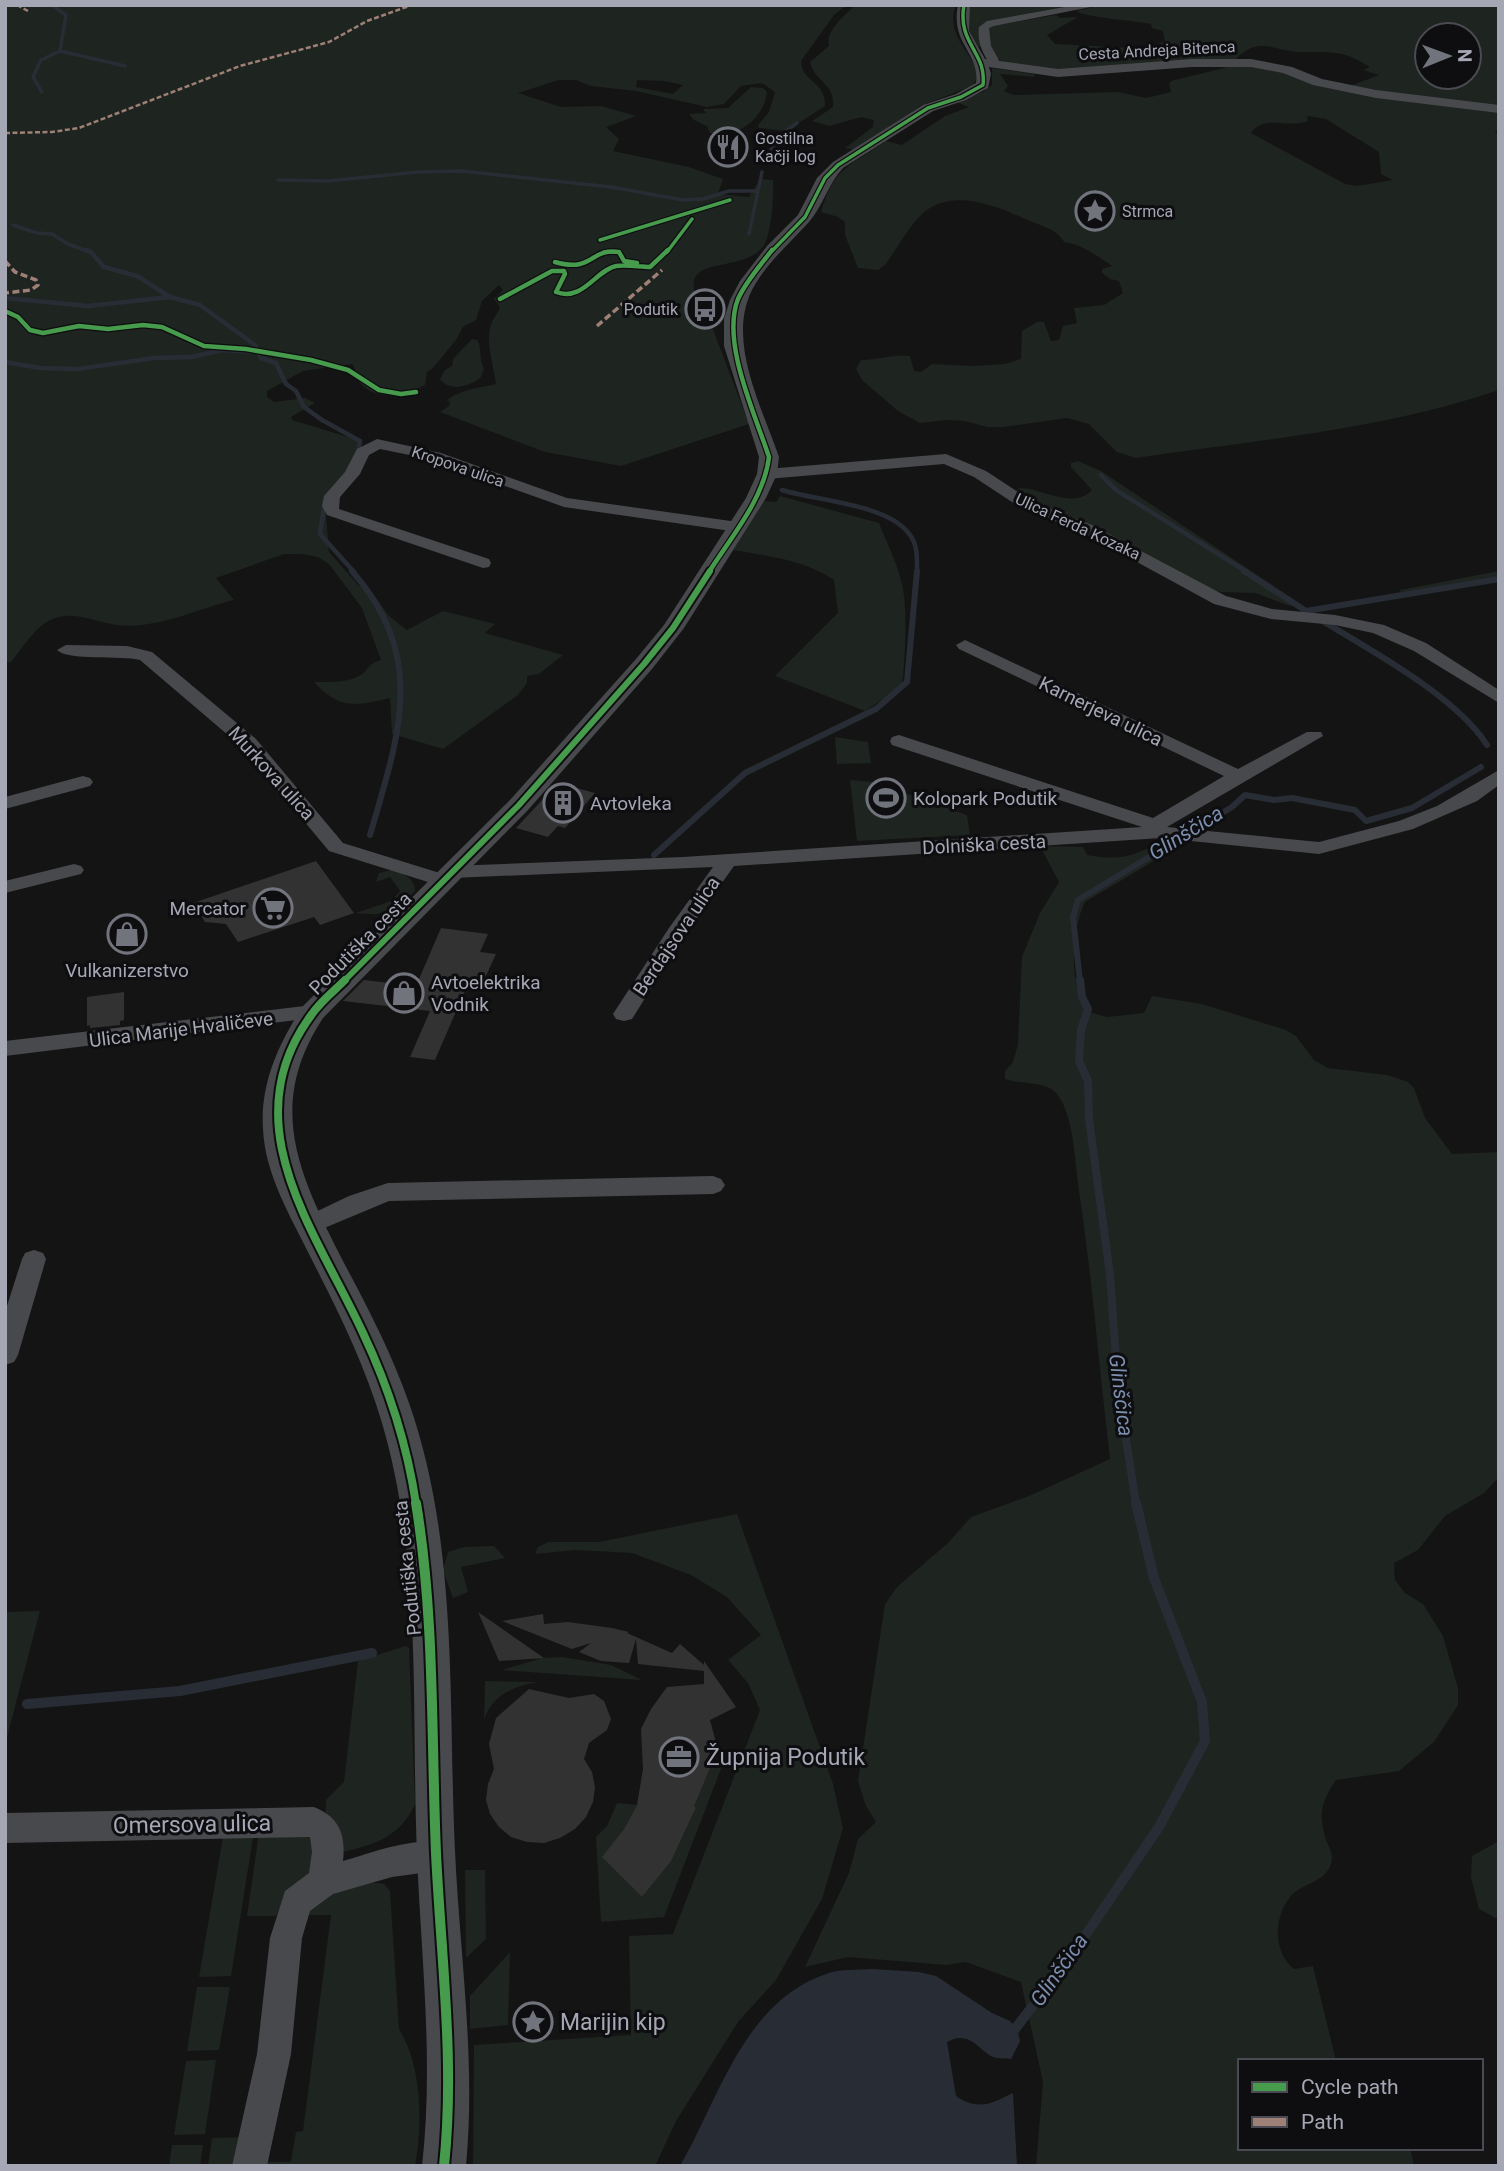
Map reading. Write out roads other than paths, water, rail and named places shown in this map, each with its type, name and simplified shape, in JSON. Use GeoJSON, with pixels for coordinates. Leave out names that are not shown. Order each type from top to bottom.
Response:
{"type":"FeatureCollection","features":[{"type":"Feature","properties":{"kind":"street"},"geometry":{"type":"LineString","coordinates":[[964,5],[960,22],[963,36],[988,62]]}},
{"type":"Feature","properties":{"kind":"street"},"geometry":{"type":"LineString","coordinates":[[767,474],[769,457],[733,346],[733,318],[738,300],[773,249],[806,217],[828,175],[838,165],[928,108],[977,90],[985,80],[988,62],[984,27],[991,23],[1096,5]]}},
{"type":"Feature","properties":{"kind":"street","name":"Cesta Andreja Bitenca"},"geometry":{"type":"LineString","coordinates":[[988,62],[1019,69],[1058,73],[1192,63],[1251,63],[1287,69],[1318,82],[1366,92],[1499,109]]}},
{"type":"Feature","properties":{"kind":"street","name":"Kropova ulica"},"geometry":{"type":"LineString","coordinates":[[483,563],[333,512],[330,506],[332,496],[352,474],[362,452],[377,444],[391,445],[435,456],[564,502],[738,527]]}},
{"type":"Feature","properties":{"kind":"street","name":"Ulica Ferda Kozaka"},"geometry":{"type":"LineString","coordinates":[[767,474],[946,459],[980,474],[1027,505],[1086,528],[1220,600],[1271,614],[1301,619],[1335,620],[1378,629],[1420,647],[1499,698]]}},
{"type":"Feature","properties":{"kind":"street","name":"Podutiška cesta"},"geometry":{"type":"LineString","coordinates":[[444,2166],[450,2057],[436,1856],[433,1654],[419,1508],[399,1426],[370,1349],[285,1170],[278,1137],[280,1088],[287,1060],[299,1032],[313,1012],[519,804],[673,628],[756,498],[767,474]]}},
{"type":"Feature","properties":{"kind":"street","name":"Karnerjeva ulica"},"geometry":{"type":"LineString","coordinates":[[965,646],[1238,776]]}},
{"type":"Feature","properties":{"kind":"street","name":"Murkova ulica"},"geometry":{"type":"LineString","coordinates":[[66,650],[127,651],[146,656],[249,743],[337,847],[448,876]]}},
{"type":"Feature","properties":{"kind":"street"},"geometry":{"type":"LineString","coordinates":[[899,741],[1164,830],[1238,776],[1314,736]]}},
{"type":"Feature","properties":{"kind":"street","name":"Dolniška cesta"},"geometry":{"type":"LineString","coordinates":[[448,876],[1164,830],[1319,848],[1406,825],[1444,810],[1470,797],[1499,776]]}},
{"type":"Feature","properties":{"kind":"street"},"geometry":{"type":"LineString","coordinates":[[5,803],[83,782]]}},
{"type":"Feature","properties":{"kind":"street","name":"Berdajsova ulica"},"geometry":{"type":"LineString","coordinates":[[624,1014],[676,933],[729,859]]}},
{"type":"Feature","properties":{"kind":"street"},"geometry":{"type":"LineString","coordinates":[[5,887],[74,870]]}},
{"type":"Feature","properties":{"kind":"street","name":"Ulica Marije Hvaličeve"},"geometry":{"type":"LineString","coordinates":[[5,1049],[49,1046],[313,1012]]}},
{"type":"Feature","properties":{"kind":"street"},"geometry":{"type":"LineString","coordinates":[[310,1225],[358,1202],[388,1192],[713,1185]]}},
{"type":"Feature","properties":{"kind":"street"},"geometry":{"type":"LineString","coordinates":[[5,1355],[34,1259]]}},
{"type":"Feature","properties":{"kind":"street","name":"Omersova ulica"},"geometry":{"type":"LineString","coordinates":[[5,1828],[314,1822],[324,1829],[328,1852],[324,1881]]}},
{"type":"Feature","properties":{"kind":"street"},"geometry":{"type":"LineString","coordinates":[[249,2166],[274,2054],[286,1938],[296,1902],[324,1881],[392,1862],[436,1856]]}},
{"type":"Feature","properties":{"kind":"waterway"},"geometry":{"type":"LineString","coordinates":[[52,5],[66,15],[60,51]]}},
{"type":"Feature","properties":{"kind":"waterway"},"geometry":{"type":"LineString","coordinates":[[42,92],[33,77],[41,60],[60,51]]}},
{"type":"Feature","properties":{"kind":"waterway"},"geometry":{"type":"LineString","coordinates":[[60,51],[125,66]]}},
{"type":"Feature","properties":{"kind":"waterway"},"geometry":{"type":"LineString","coordinates":[[783,133],[797,123]]}},
{"type":"Feature","properties":{"kind":"waterway"},"geometry":{"type":"LineString","coordinates":[[768,155],[779,138]]}},
{"type":"Feature","properties":{"kind":"waterway"},"geometry":{"type":"LineString","coordinates":[[278,180],[327,181],[418,172],[462,171],[611,187],[683,200],[703,199],[729,191],[758,191]]}},
{"type":"Feature","properties":{"kind":"waterway"},"geometry":{"type":"LineString","coordinates":[[749,234],[762,172]]}},
{"type":"Feature","properties":{"kind":"waterway"},"geometry":{"type":"LineString","coordinates":[[13,225],[37,233],[52,234],[68,244],[90,252]]}},
{"type":"Feature","properties":{"kind":"waterway"},"geometry":{"type":"LineString","coordinates":[[85,250],[91,252],[104,267],[137,276],[170,297]]}},
{"type":"Feature","properties":{"kind":"waterway"},"geometry":{"type":"LineString","coordinates":[[5,298],[88,306],[170,297]]}},
{"type":"Feature","properties":{"kind":"waterway"},"geometry":{"type":"LineString","coordinates":[[170,297],[200,305],[255,345],[261,358],[276,363],[286,384],[296,391],[304,407],[360,441],[358,454]]}},
{"type":"Feature","properties":{"kind":"waterway"},"geometry":{"type":"LineString","coordinates":[[5,362],[40,368],[78,369],[154,358],[192,357],[222,350],[257,352]]}},
{"type":"Feature","properties":{"kind":"waterway"},"geometry":{"type":"LineString","coordinates":[[1101,475],[1116,490],[1247,572]]}},
{"type":"Feature","properties":{"kind":"waterway"},"geometry":{"type":"LineString","coordinates":[[782,490],[851,505],[886,516],[910,535],[917,553],[917,571]]}},
{"type":"Feature","properties":{"kind":"waterway"},"geometry":{"type":"LineString","coordinates":[[325,501],[320,534],[354,572]]}},
{"type":"Feature","properties":{"kind":"waterway"},"geometry":{"type":"LineString","coordinates":[[352,571],[376,603],[391,635],[399,666],[397,730],[370,835]]}},
{"type":"Feature","properties":{"kind":"waterway"},"geometry":{"type":"LineString","coordinates":[[654,855],[745,773],[876,709],[907,682],[917,571]]}},
{"type":"Feature","properties":{"kind":"waterway"},"geometry":{"type":"LineString","coordinates":[[1244,571],[1306,611]]}},
{"type":"Feature","properties":{"kind":"waterway","name":"Glinščica"},"geometry":{"type":"LineString","coordinates":[[1306,611],[1499,579]]}},
{"type":"Feature","properties":{"kind":"waterway","name":"Glinščica"},"geometry":{"type":"LineString","coordinates":[[1306,611],[1429,688],[1472,726],[1487,745]]}},
{"type":"Feature","properties":{"kind":"waterway","name":"Glinščica"},"geometry":{"type":"LineString","coordinates":[[1080,982],[1073,917],[1078,900],[1232,807],[1245,795],[1274,800],[1292,798],[1355,810],[1366,821],[1412,808],[1481,767]]}},
{"type":"Feature","properties":{"kind":"waterway","name":"Glinščica"},"geometry":{"type":"LineString","coordinates":[[1080,980],[1082,997],[1088,1009],[1081,1030],[1079,1061],[1088,1081],[1089,1119],[1110,1275],[1118,1387],[1136,1504]]}},
{"type":"Feature","properties":{"kind":"waterway","name":"Glinščica"},"geometry":{"type":"LineString","coordinates":[[1012,2033],[1072,1955],[1159,1827],[1205,1741],[1202,1702],[1154,1578],[1136,1503]]}},
{"type":"Feature","properties":{"kind":"waterway"},"geometry":{"type":"LineString","coordinates":[[27,1704],[180,1691],[372,1653]]}},
{"type":"Feature","properties":{"kind":"place","name":"Gostilna Kačji log"},"geometry":{"type":"Point","coordinates":[728,147]}},
{"type":"Feature","properties":{"kind":"place","name":"Strmca"},"geometry":{"type":"Point","coordinates":[1095,211]}},
{"type":"Feature","properties":{"kind":"place","name":"Podutik"},"geometry":{"type":"Point","coordinates":[705,309]}},
{"type":"Feature","properties":{"kind":"place","name":"Kolopark Podutik"},"geometry":{"type":"Point","coordinates":[886,798]}},
{"type":"Feature","properties":{"kind":"place","name":"Avtovleka"},"geometry":{"type":"Point","coordinates":[563,803]}},
{"type":"Feature","properties":{"kind":"place","name":"Mercator"},"geometry":{"type":"Point","coordinates":[273,908]}},
{"type":"Feature","properties":{"kind":"place","name":"Vulkanizerstvo"},"geometry":{"type":"Point","coordinates":[127,934]}},
{"type":"Feature","properties":{"kind":"place","name":"Avtoelektrika Vodnik"},"geometry":{"type":"Point","coordinates":[404,993]}},
{"type":"Feature","properties":{"kind":"place","name":"Župnija Podutik"},"geometry":{"type":"Point","coordinates":[679,1757]}},
{"type":"Feature","properties":{"kind":"place","name":"Marijin kip"},"geometry":{"type":"Point","coordinates":[533,2022]}}]}
